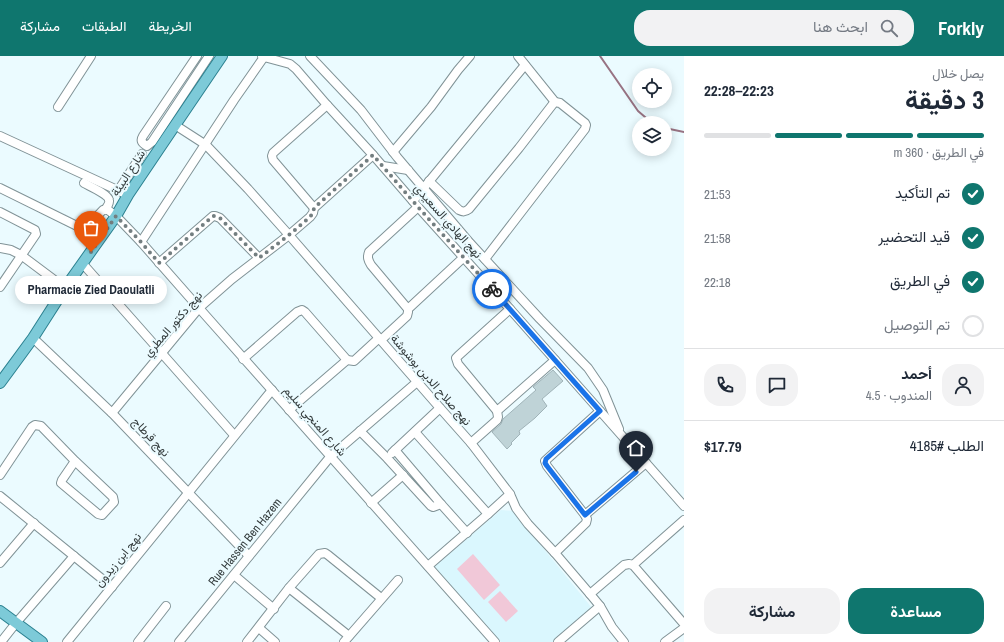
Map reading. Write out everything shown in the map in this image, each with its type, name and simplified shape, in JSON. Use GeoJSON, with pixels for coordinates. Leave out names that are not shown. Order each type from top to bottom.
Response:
{"type":"FeatureCollection","features":[{"type":"Feature","properties":{"kind":"main road","name":"شارع البيئة"},"geometry":{"type":"LineString","coordinates":[[0,383],[33,338],[116,216],[128,195],[222,56]]}},
{"type":"Feature","properties":{"kind":"main road"},"geometry":{"type":"LineString","coordinates":[[0,611],[42,642]]}},
{"type":"Feature","properties":{"kind":"street"},"geometry":{"type":"LineString","coordinates":[[58,106],[92,56]]}},
{"type":"Feature","properties":{"kind":"street"},"geometry":{"type":"LineString","coordinates":[[197,56],[141,139],[147,146],[152,142],[209,56]]}},
{"type":"Feature","properties":{"kind":"street"},"geometry":{"type":"LineString","coordinates":[[310,56],[361,110],[393,152],[470,243],[540,319],[588,368],[603,390],[621,435]]}},
{"type":"Feature","properties":{"kind":"street"},"geometry":{"type":"LineString","coordinates":[[393,152],[431,107],[470,56]]}},
{"type":"Feature","properties":{"kind":"street"},"geometry":{"type":"LineString","coordinates":[[485,259],[585,129],[586,125],[560,103],[555,102],[518,56]]}},
{"type":"Feature","properties":{"kind":"street","name":"نهج الهادي السعيدي"},"geometry":{"type":"LineString","coordinates":[[141,242],[263,57],[293,66],[684,506]]}},
{"type":"Feature","properties":{"kind":"street"},"geometry":{"type":"LineString","coordinates":[[408,309],[371,265],[368,260],[369,252],[416,204],[423,188],[525,65]]}},
{"type":"Feature","properties":{"kind":"street"},"geometry":{"type":"LineString","coordinates":[[429,181],[459,210],[463,212],[466,211],[555,102]]}},
{"type":"Feature","properties":{"kind":"street"},"geometry":{"type":"LineString","coordinates":[[314,208],[273,160],[272,156],[273,153],[327,105]]}},
{"type":"Feature","properties":{"kind":"street","name":"نهج صلاح الدين بوشوشة"},"geometry":{"type":"LineString","coordinates":[[175,125],[206,145],[289,235],[471,443],[510,494],[516,508],[528,524],[600,606],[612,627],[624,642]]}},
{"type":"Feature","properties":{"kind":"street"},"geometry":{"type":"LineString","coordinates":[[0,136],[128,195]]}},
{"type":"Feature","properties":{"kind":"street"},"geometry":{"type":"LineString","coordinates":[[118,191],[142,154]]}},
{"type":"Feature","properties":{"kind":"street","name":"نهج دكتور المطري"},"geometry":{"type":"LineString","coordinates":[[112,413],[199,308],[232,279],[310,217],[314,208],[373,155]]}},
{"type":"Feature","properties":{"kind":"street"},"geometry":{"type":"LineString","coordinates":[[383,166],[408,170]]}},
{"type":"Feature","properties":{"kind":"street"},"geometry":{"type":"LineString","coordinates":[[0,188],[79,227],[84,227],[89,225],[103,210],[105,210],[109,200],[106,196],[84,183]]}},
{"type":"Feature","properties":{"kind":"street","name":"شارع المنجي سليم"},"geometry":{"type":"LineString","coordinates":[[105,210],[108,210],[116,216],[141,242],[495,642]]}},
{"type":"Feature","properties":{"kind":"street"},"geometry":{"type":"LineString","coordinates":[[0,212],[35,230],[36,232],[36,236],[0,287]]}},
{"type":"Feature","properties":{"kind":"street"},"geometry":{"type":"LineString","coordinates":[[159,263],[213,216],[220,218],[259,258]]}},
{"type":"Feature","properties":{"kind":"street"},"geometry":{"type":"LineString","coordinates":[[0,248],[11,250],[22,255],[66,288]]}},
{"type":"Feature","properties":{"kind":"street"},"geometry":{"type":"LineString","coordinates":[[243,358],[297,312],[302,310],[347,360],[354,361],[407,316],[408,309],[464,258]]}},
{"type":"Feature","properties":{"kind":"street"},"geometry":{"type":"LineString","coordinates":[[83,264],[234,435]]}},
{"type":"Feature","properties":{"kind":"street"},"geometry":{"type":"LineString","coordinates":[[471,443],[497,420],[497,411],[458,364],[456,358],[510,309]]}},
{"type":"Feature","properties":{"kind":"street","name":"نهج قرطاج"},"geometry":{"type":"LineString","coordinates":[[33,338],[112,413],[249,556]]}},
{"type":"Feature","properties":{"kind":"street"},"geometry":{"type":"LineString","coordinates":[[290,410],[347,360]]}},
{"type":"Feature","properties":{"kind":"street"},"geometry":{"type":"LineString","coordinates":[[497,411],[555,360]]}},
{"type":"Feature","properties":{"kind":"street","name":"Rue Hassen Ben Hazem"},"geometry":{"type":"LineString","coordinates":[[179,642],[330,457],[417,382]]}},
{"type":"Feature","properties":{"kind":"street","name":"نهج ابن زيدون"},"geometry":{"type":"LineString","coordinates":[[67,642],[272,390]]}},
{"type":"Feature","properties":{"kind":"street"},"geometry":{"type":"LineString","coordinates":[[387,458],[440,408]]}},
{"type":"Feature","properties":{"kind":"street"},"geometry":{"type":"LineString","coordinates":[[555,553],[586,523],[587,519],[547,466],[545,461],[600,411]]}},
{"type":"Feature","properties":{"kind":"street"},"geometry":{"type":"LineString","coordinates":[[0,475],[32,427],[35,425],[41,426],[113,497],[114,502],[102,515],[98,514],[62,483],[62,480],[75,461]]}},
{"type":"Feature","properties":{"kind":"street"},"geometry":{"type":"LineString","coordinates":[[360,431],[431,506],[434,507],[441,504]]}},
{"type":"Feature","properties":{"kind":"street"},"geometry":{"type":"LineString","coordinates":[[415,432],[488,514]]}},
{"type":"Feature","properties":{"kind":"street"},"geometry":{"type":"LineString","coordinates":[[395,450],[467,533]]}},
{"type":"Feature","properties":{"kind":"street"},"geometry":{"type":"LineString","coordinates":[[585,515],[646,463]]}},
{"type":"Feature","properties":{"kind":"street"},"geometry":{"type":"LineString","coordinates":[[371,503],[403,475]]}},
{"type":"Feature","properties":{"kind":"street"},"geometry":{"type":"LineString","coordinates":[[428,566],[510,494]]}},
{"type":"Feature","properties":{"kind":"street"},"geometry":{"type":"LineString","coordinates":[[0,496],[112,587]]}},
{"type":"Feature","properties":{"kind":"street"},"geometry":{"type":"LineString","coordinates":[[633,565],[684,520]]}},
{"type":"Feature","properties":{"kind":"street"},"geometry":{"type":"LineString","coordinates":[[0,563],[34,523]]}},
{"type":"Feature","properties":{"kind":"street"},"geometry":{"type":"LineString","coordinates":[[247,642],[319,554],[325,553],[328,555],[381,598]]}},
{"type":"Feature","properties":{"kind":"street"},"geometry":{"type":"LineString","coordinates":[[1,642],[74,556]]}},
{"type":"Feature","properties":{"kind":"street"},"geometry":{"type":"LineString","coordinates":[[590,594],[625,564],[633,565],[684,624]]}},
{"type":"Feature","properties":{"kind":"street"},"geometry":{"type":"LineString","coordinates":[[234,575],[274,609]]}},
{"type":"Feature","properties":{"kind":"street"},"geometry":{"type":"LineString","coordinates":[[290,588],[347,639],[398,580]]}},
{"type":"Feature","properties":{"kind":"street"},"geometry":{"type":"LineString","coordinates":[[138,642],[166,606]]}},
{"type":"Feature","properties":{"kind":"street"},"geometry":{"type":"LineString","coordinates":[[558,642],[600,606]]}},
{"type":"Feature","properties":{"kind":"street"},"geometry":{"type":"LineString","coordinates":[[259,628],[275,642]]}},
{"type":"Feature","properties":{"kind":"street"},"geometry":{"type":"LineString","coordinates":[[665,642],[684,628]]}},
{"type":"Feature","properties":{"kind":"shaded area"},"geometry":{"type":"Polygon","coordinates":[[[501,510],[513,511],[592,608],[553,642],[501,642],[434,567],[501,510]]]}},
{"type":"Feature","properties":{"kind":"shaded area"},"geometry":{"type":"Polygon","coordinates":[[[473,554],[500,585],[484,600],[457,569],[473,554]]]}},
{"type":"Feature","properties":{"kind":"shaded area"},"geometry":{"type":"Polygon","coordinates":[[[500,591],[518,611],[506,622],[488,602],[500,591]]]}},
{"type":"Feature","properties":{"kind":"building"},"geometry":{"type":"Polygon","coordinates":[[[553,370],[563,381],[542,399],[547,406],[519,431],[520,434],[507,449],[492,432],[501,424],[503,419],[536,390],[533,387],[553,370]]]}},
{"type":"Feature","properties":{"kind":"waterway"},"geometry":{"type":"LineString","coordinates":[[600,56],[638,111],[644,116]]}},
{"type":"Feature","properties":{"kind":"waterway"},"geometry":{"type":"LineString","coordinates":[[672,129],[684,132]]}},
{"type":"Feature","properties":{"kind":"way so far"},"geometry":{"type":"LineString","coordinates":[[91,252],[116,216],[159,263],[213,216],[218,216],[259,258],[310,217],[314,208],[373,155],[492,289]]}},
{"type":"Feature","properties":{"kind":"place","name":"Pharmacie Zied Daoulatli"},"geometry":{"type":"Point","coordinates":[91,252]}},
{"type":"Feature","properties":{"kind":"route"},"geometry":{"type":"LineString","coordinates":[[492,289],[600,411],[545,461],[547,466],[585,515],[636,472]]}}]}
